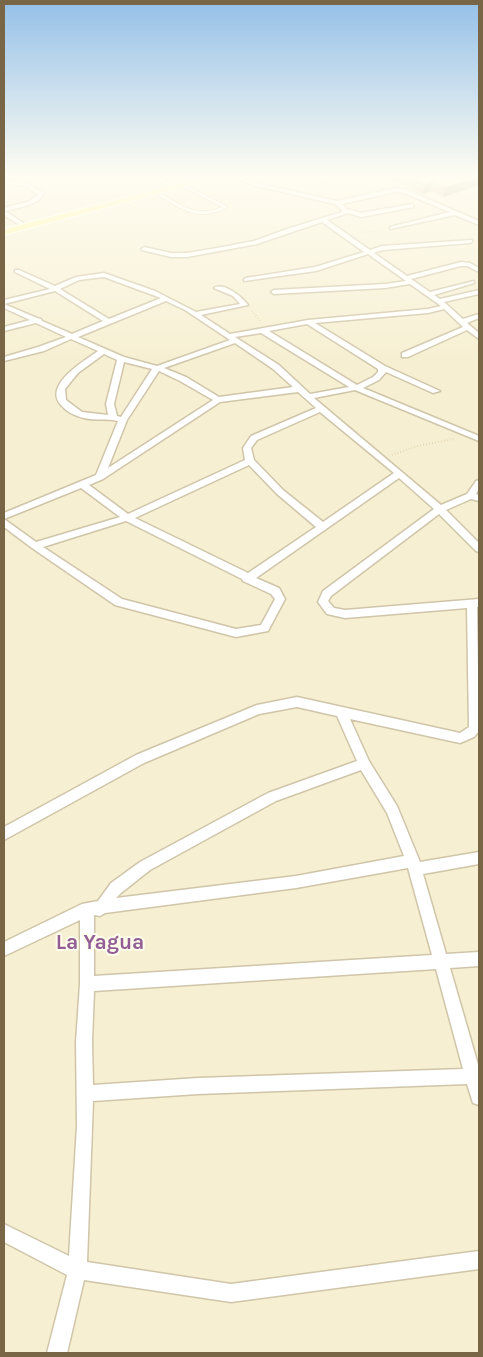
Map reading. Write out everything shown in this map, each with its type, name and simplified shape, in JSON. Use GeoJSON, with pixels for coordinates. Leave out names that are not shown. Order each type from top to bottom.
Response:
{"type":"FeatureCollection","features":[{"type":"Feature","properties":{"kind":"street"},"geometry":{"type":"LineString","coordinates":[[144,248],[172,255],[187,256],[266,239]]}},
{"type":"Feature","properties":{"kind":"street"},"geometry":{"type":"LineString","coordinates":[[349,239],[429,294],[479,336]]}},
{"type":"Feature","properties":{"kind":"street"},"geometry":{"type":"LineString","coordinates":[[246,280],[316,269],[382,248],[470,241]]}},
{"type":"Feature","properties":{"kind":"street"},"geometry":{"type":"LineString","coordinates":[[274,292],[385,286],[461,264],[468,264],[479,270]]}},
{"type":"Feature","properties":{"kind":"street"},"geometry":{"type":"LineString","coordinates":[[17,271],[56,289],[109,322]]}},
{"type":"Feature","properties":{"kind":"street"},"geometry":{"type":"LineString","coordinates":[[4,304],[56,289],[78,278],[104,275],[153,292],[196,314],[276,367],[321,409],[386,462],[440,510],[479,549]]}},
{"type":"Feature","properties":{"kind":"street"},"geometry":{"type":"LineString","coordinates":[[429,294],[472,282]]}},
{"type":"Feature","properties":{"kind":"street"},"geometry":{"type":"LineString","coordinates":[[217,288],[235,295],[245,305]]}},
{"type":"Feature","properties":{"kind":"street"},"geometry":{"type":"LineString","coordinates":[[100,477],[123,420],[157,368],[234,338],[262,330],[308,322],[420,312],[479,292]]}},
{"type":"Feature","properties":{"kind":"street"},"geometry":{"type":"LineString","coordinates":[[4,359],[16,357],[71,338],[165,299]]}},
{"type":"Feature","properties":{"kind":"street"},"geometry":{"type":"LineString","coordinates":[[4,304],[39,320],[71,338],[121,359],[157,368],[182,379],[218,400]]}},
{"type":"Feature","properties":{"kind":"street"},"geometry":{"type":"LineString","coordinates":[[196,314],[245,305]]}},
{"type":"Feature","properties":{"kind":"street"},"geometry":{"type":"LineString","coordinates":[[462,322],[479,316]]}},
{"type":"Feature","properties":{"kind":"street"},"geometry":{"type":"LineString","coordinates":[[4,329],[39,320]]}},
{"type":"Feature","properties":{"kind":"street"},"geometry":{"type":"LineString","coordinates":[[308,322],[382,368],[436,391]]}},
{"type":"Feature","properties":{"kind":"street"},"geometry":{"type":"LineString","coordinates":[[405,356],[468,327]]}},
{"type":"Feature","properties":{"kind":"street"},"geometry":{"type":"LineString","coordinates":[[262,330],[355,387],[479,439]]}},
{"type":"Feature","properties":{"kind":"street"},"geometry":{"type":"LineString","coordinates":[[103,351],[73,373],[60,389],[61,399],[71,411],[85,417],[113,417],[123,420]]}},
{"type":"Feature","properties":{"kind":"street"},"geometry":{"type":"LineString","coordinates":[[113,417],[110,404],[121,359]]}},
{"type":"Feature","properties":{"kind":"street"},"geometry":{"type":"LineString","coordinates":[[309,397],[355,387],[379,376],[382,368]]}},
{"type":"Feature","properties":{"kind":"street"},"geometry":{"type":"LineString","coordinates":[[4,516],[100,477],[218,400],[299,389]]}},
{"type":"Feature","properties":{"kind":"street"},"geometry":{"type":"LineString","coordinates":[[321,409],[254,438],[247,448],[250,461],[280,492],[323,527]]}},
{"type":"Feature","properties":{"kind":"street"},"geometry":{"type":"LineString","coordinates":[[35,546],[127,518],[250,461]]}},
{"type":"Feature","properties":{"kind":"street"},"geometry":{"type":"LineString","coordinates":[[247,579],[399,474]]}},
{"type":"Feature","properties":{"kind":"street"},"geometry":{"type":"LineString","coordinates":[[4,834],[140,759],[257,710],[297,702],[460,738],[470,734],[475,728],[476,603],[345,614],[331,610],[323,602],[327,594],[440,510],[475,497],[479,483]]}},
{"type":"Feature","properties":{"kind":"street"},"geometry":{"type":"LineString","coordinates":[[4,522],[35,546],[119,602],[236,633],[264,628],[280,599],[275,591],[247,579],[127,518],[82,484]]}},
{"type":"Feature","properties":{"kind":"street"},"geometry":{"type":"LineString","coordinates":[[341,712],[364,764],[392,810],[414,865],[476,1076],[479,1097]]}},
{"type":"Feature","properties":{"kind":"street"},"geometry":{"type":"LineString","coordinates":[[57,1353],[77,1270],[85,1126],[84,1042],[93,909],[116,888],[145,866],[272,797],[364,764]]}},
{"type":"Feature","properties":{"kind":"street"},"geometry":{"type":"LineString","coordinates":[[4,949],[93,909],[414,865],[479,858]]}},
{"type":"Feature","properties":{"kind":"street"},"geometry":{"type":"LineString","coordinates":[[87,984],[479,959]]}},
{"type":"Feature","properties":{"kind":"street"},"geometry":{"type":"LineString","coordinates":[[84,1094],[198,1086],[476,1076]]}},
{"type":"Feature","properties":{"kind":"street"},"geometry":{"type":"LineString","coordinates":[[4,1233],[77,1270],[231,1292],[479,1260]]}},
{"type":"Feature","properties":{"kind":"path"},"geometry":{"type":"LineString","coordinates":[[245,305],[262,323],[262,330]]}},
{"type":"Feature","properties":{"kind":"path"},"geometry":{"type":"LineString","coordinates":[[386,462],[397,452],[454,440],[457,431]]}},
{"type":"Feature","properties":{"kind":"shaded area"},"geometry":{"type":"Polygon","coordinates":[[[4,239],[479,239],[479,1353],[4,1353],[4,239]]]}},
{"type":"Feature","properties":{"kind":"district","name":"La Yagua"},"geometry":{"type":"Point","coordinates":[100,943]}}]}
